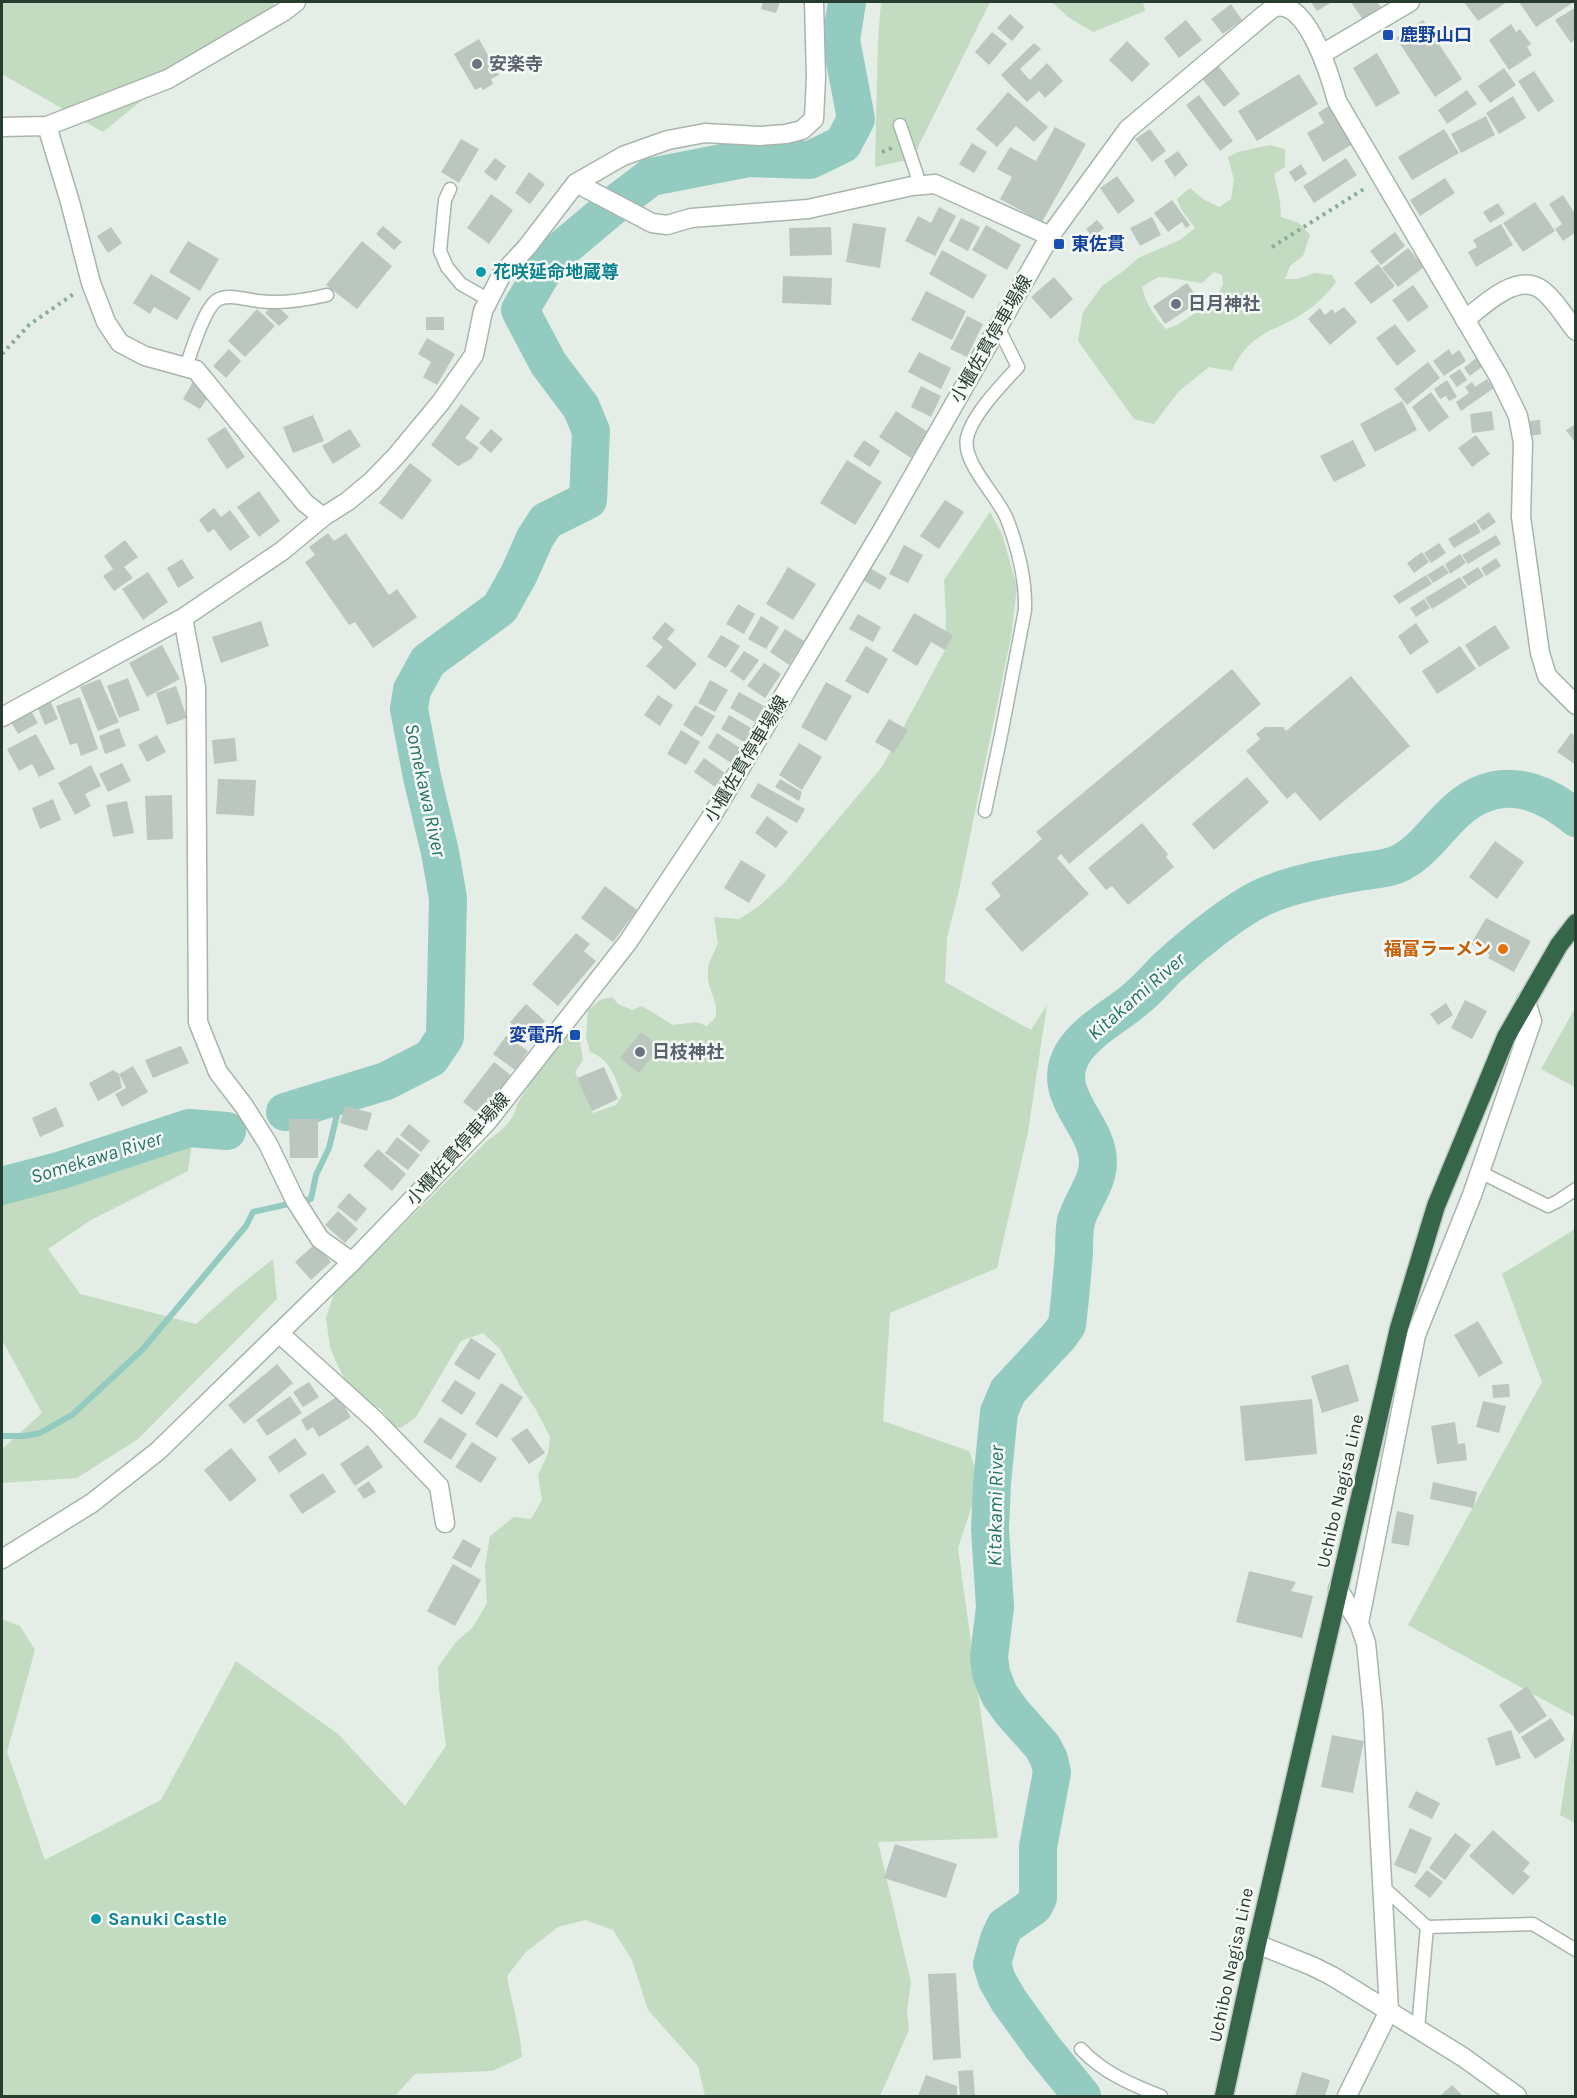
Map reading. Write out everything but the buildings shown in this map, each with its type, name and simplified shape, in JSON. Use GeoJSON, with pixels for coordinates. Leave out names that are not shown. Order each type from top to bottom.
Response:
{"type":"FeatureCollection","features":[{"type":"Feature","properties":{"kind":"highway","name":"Uchibo Nagisa Line"},"geometry":{"type":"LineString","coordinates":[[1224,2097],[1399,1328],[1436,1206],[1506,1036],[1526,1001],[1567,943],[1575,922]]}},
{"type":"Feature","properties":{"kind":"street"},"geometry":{"type":"LineString","coordinates":[[2,717],[183,618],[282,551],[372,481],[397,456],[441,402],[474,355],[483,311],[502,274],[581,185],[623,156],[668,140],[705,133],[760,136],[802,130],[814,119],[816,77],[814,2]]}},
{"type":"Feature","properties":{"kind":"street"},"geometry":{"type":"LineString","coordinates":[[1322,54],[1410,2]]}},
{"type":"Feature","properties":{"kind":"street","name":"小櫃佐貫停車場線"},"geometry":{"type":"LineString","coordinates":[[2,1559],[92,1503],[158,1451],[352,1262],[487,1122],[628,942],[728,789],[883,529],[1050,236],[1128,129],[1264,15],[1274,4],[1288,8],[1307,26],[1322,54],[1336,101],[1499,377],[1518,416],[1523,444],[1521,517],[1540,653],[1547,676],[1575,705]]}},
{"type":"Feature","properties":{"kind":"street"},"geometry":{"type":"LineString","coordinates":[[2,127],[47,126],[168,79],[284,5]]}},
{"type":"Feature","properties":{"kind":"street"},"geometry":{"type":"LineString","coordinates":[[47,126],[91,283],[106,322],[120,343],[145,356],[196,370],[305,503],[323,517]]}},
{"type":"Feature","properties":{"kind":"street"},"geometry":{"type":"LineString","coordinates":[[581,185],[652,223],[667,225],[691,218],[808,209],[917,185],[935,184],[1050,236]]}},
{"type":"Feature","properties":{"kind":"street"},"geometry":{"type":"LineString","coordinates":[[1465,320],[1500,293],[1529,284],[1540,288],[1552,300],[1575,331]]}},
{"type":"Feature","properties":{"kind":"street"},"geometry":{"type":"LineString","coordinates":[[183,618],[196,687],[198,1022],[218,1072],[244,1106],[268,1144],[295,1200],[320,1239],[352,1262]]}},
{"type":"Feature","properties":{"kind":"street"},"geometry":{"type":"LineString","coordinates":[[1359,1623],[1383,1491],[1416,1335],[1480,1172],[1532,1021],[1526,1001]]}},
{"type":"Feature","properties":{"kind":"street"},"geometry":{"type":"LineString","coordinates":[[279,1333],[376,1421],[439,1486],[445,1523]]}},
{"type":"Feature","properties":{"kind":"street"},"geometry":{"type":"LineString","coordinates":[[1338,1589],[1359,1623],[1366,1642],[1372,1701],[1389,2011],[1347,2097]]}},
{"type":"Feature","properties":{"kind":"street"},"geometry":{"type":"LineString","coordinates":[[1257,1944],[1312,1966],[1389,2011],[1463,2057],[1517,2097]]}},
{"type":"Feature","properties":{"kind":"lane"},"geometry":{"type":"LineString","coordinates":[[900,125],[917,175],[917,185]]}},
{"type":"Feature","properties":{"kind":"lane"},"geometry":{"type":"LineString","coordinates":[[450,189],[445,200],[440,251],[447,267],[461,284],[489,300]]}},
{"type":"Feature","properties":{"kind":"lane"},"geometry":{"type":"LineString","coordinates":[[186,367],[199,330],[212,305],[218,299],[226,297],[267,302],[327,296]]}},
{"type":"Feature","properties":{"kind":"lane"},"geometry":{"type":"LineString","coordinates":[[985,811],[1025,610],[1026,589],[1007,520],[967,453],[967,438],[975,419],[992,394],[1018,367],[998,327]]}},
{"type":"Feature","properties":{"kind":"lane"},"geometry":{"type":"LineString","coordinates":[[1480,1172],[1548,1206],[1575,1189]]}},
{"type":"Feature","properties":{"kind":"lane"},"geometry":{"type":"LineString","coordinates":[[1383,1887],[1426,1927],[1533,1924],[1575,1950]]}},
{"type":"Feature","properties":{"kind":"lane"},"geometry":{"type":"LineString","coordinates":[[1418,2029],[1426,1927]]}},
{"type":"Feature","properties":{"kind":"lane"},"geometry":{"type":"LineString","coordinates":[[1081,2049],[1093,2061],[1138,2087],[1161,2097]]}},
{"type":"Feature","properties":{"kind":"path"},"geometry":{"type":"LineString","coordinates":[[1272,247],[1368,187],[1375,192]]}},
{"type":"Feature","properties":{"kind":"path"},"geometry":{"type":"LineString","coordinates":[[2,354],[29,325],[91,283]]}},
{"type":"Feature","properties":{"kind":"green space"},"geometry":{"type":"Polygon","coordinates":[[[2,2],[275,2],[270,16],[168,79],[103,132],[2,74],[2,2]]]}},
{"type":"Feature","properties":{"kind":"green space"},"geometry":{"type":"Polygon","coordinates":[[[881,2],[990,2],[912,159],[875,167],[878,40],[881,2]]]}},
{"type":"Feature","properties":{"kind":"green space"},"geometry":{"type":"Polygon","coordinates":[[[1052,2],[1143,2],[1145,11],[1093,32],[1068,17],[1052,2]]]}},
{"type":"Feature","properties":{"kind":"green space"},"geometry":{"type":"Polygon","coordinates":[[[1270,145],[1285,149],[1285,167],[1274,174],[1281,217],[1299,223],[1310,235],[1303,256],[1290,266],[1285,279],[1297,279],[1315,273],[1332,275],[1336,282],[1310,309],[1254,341],[1243,351],[1232,371],[1209,367],[1179,391],[1154,424],[1134,419],[1078,341],[1083,312],[1102,286],[1138,258],[1180,240],[1195,228],[1181,209],[1177,199],[1190,188],[1203,199],[1219,207],[1231,199],[1234,180],[1228,157],[1238,152],[1270,145]],[[1214,272],[1202,283],[1159,277],[1142,287],[1151,310],[1166,329],[1177,325],[1203,308],[1207,301],[1218,294],[1223,285],[1222,275],[1214,272]]]}},
{"type":"Feature","properties":{"kind":"green space"},"geometry":{"type":"Polygon","coordinates":[[[990,512],[1002,534],[1017,587],[1011,637],[947,938],[945,982],[1031,1030],[1047,1005],[1028,1132],[997,1268],[890,1313],[883,1421],[969,1451],[980,1481],[958,1548],[998,1838],[878,1842],[911,1982],[907,2011],[909,2030],[880,2096],[705,2096],[698,2066],[648,2010],[632,1960],[613,1930],[585,1920],[558,1927],[526,1952],[507,1976],[522,2057],[492,2071],[415,2074],[395,2096],[2,2096],[2,1619],[20,1626],[35,1650],[7,1752],[45,1860],[161,1800],[236,1661],[338,1734],[405,1806],[446,1746],[438,1667],[456,1642],[473,1627],[487,1603],[485,1566],[490,1536],[514,1517],[531,1519],[542,1500],[538,1475],[548,1453],[550,1437],[500,1349],[483,1333],[461,1341],[416,1417],[401,1428],[395,1427],[380,1408],[369,1404],[350,1389],[336,1362],[330,1347],[326,1318],[334,1294],[488,1140],[506,1125],[553,1048],[569,1033],[579,1036],[583,1060],[575,1072],[593,1113],[616,1105],[622,1095],[614,1075],[603,1059],[590,1052],[586,1037],[588,1010],[600,1000],[612,997],[618,1004],[632,1010],[642,1006],[673,1025],[696,1022],[707,1026],[716,1017],[716,1006],[708,981],[708,966],[718,943],[714,917],[739,919],[758,907],[784,883],[882,767],[945,650],[944,580],[990,512]]]}},
{"type":"Feature","properties":{"kind":"green space"},"geometry":{"type":"Polygon","coordinates":[[[1575,1008],[1575,1087],[1541,1069],[1575,1008]]]}},
{"type":"Feature","properties":{"kind":"green space"},"geometry":{"type":"Polygon","coordinates":[[[197,1109],[188,1171],[91,1220],[48,1249],[80,1294],[196,1324],[273,1259],[277,1299],[138,1439],[77,1478],[2,1483],[2,1449],[42,1413],[2,1340],[2,1166],[55,1190],[106,1139],[197,1109]]]}},
{"type":"Feature","properties":{"kind":"green space"},"geometry":{"type":"Polygon","coordinates":[[[1575,1229],[1575,1717],[1408,1625],[1542,1382],[1502,1274],[1575,1229]]]}},
{"type":"Feature","properties":{"kind":"green space"},"geometry":{"type":"Polygon","coordinates":[[[1575,1720],[1576,1823],[1560,1815],[1575,1720]]]}},
{"type":"Feature","properties":{"kind":"waterway","name":"Somekawa River"},"geometry":{"type":"LineString","coordinates":[[285,1112],[386,1081],[431,1058],[445,1037],[448,898],[409,709],[412,690],[428,661],[500,608],[546,521],[588,500],[591,431],[581,407],[548,363],[520,310],[550,259],[651,177],[748,158],[810,160],[843,144],[856,119],[841,40],[847,2]]}},
{"type":"Feature","properties":{"kind":"waterway","name":"Kitakami River"},"geometry":{"type":"LineString","coordinates":[[1082,2096],[1009,2001],[997,1980],[992,1964],[1005,1926],[1034,1906],[1038,1898],[1038,1847],[1052,1772],[1049,1759],[1042,1746],[999,1694],[991,1673],[989,1657],[995,1607],[990,1529],[999,1412],[1008,1391],[1067,1325],[1076,1221],[1093,1185],[1097,1170],[1096,1148],[1070,1096],[1066,1082],[1067,1068],[1079,1044],[1095,1029],[1130,1004],[1202,938],[1244,907],[1258,900],[1280,890],[1302,884],[1397,864],[1421,848],[1463,805],[1495,790],[1527,791],[1560,806],[1576,818]]}},
{"type":"Feature","properties":{"kind":"waterway"},"geometry":{"type":"LineString","coordinates":[[2,1436],[40,1433],[72,1415],[142,1350],[246,1226],[253,1212],[311,1199],[316,1175],[329,1148],[342,1094]]}},
{"type":"Feature","properties":{"kind":"waterway","name":"Somekawa River"},"geometry":{"type":"LineString","coordinates":[[2,1186],[62,1170],[189,1128],[227,1131]]}},
{"type":"Feature","properties":{"kind":"place","name":"鹿野山口"},"geometry":{"type":"Point","coordinates":[1388,35]}},
{"type":"Feature","properties":{"kind":"place","name":"安楽寺"},"geometry":{"type":"Point","coordinates":[477,64]}},
{"type":"Feature","properties":{"kind":"place","name":"東佐貫"},"geometry":{"type":"Point","coordinates":[1059,244]}},
{"type":"Feature","properties":{"kind":"place","name":"花咲延命地蔵尊"},"geometry":{"type":"Point","coordinates":[481,272]}},
{"type":"Feature","properties":{"kind":"place","name":"日月神社"},"geometry":{"type":"Point","coordinates":[1176,304]}},
{"type":"Feature","properties":{"kind":"place","name":"福富ラーメン"},"geometry":{"type":"Point","coordinates":[1503,949]}},
{"type":"Feature","properties":{"kind":"place","name":"変電所"},"geometry":{"type":"Point","coordinates":[575,1035]}},
{"type":"Feature","properties":{"kind":"place","name":"日枝神社"},"geometry":{"type":"Point","coordinates":[640,1052]}},
{"type":"Feature","properties":{"kind":"place","name":"Sanuki Castle"},"geometry":{"type":"Point","coordinates":[96,1919]}}]}
